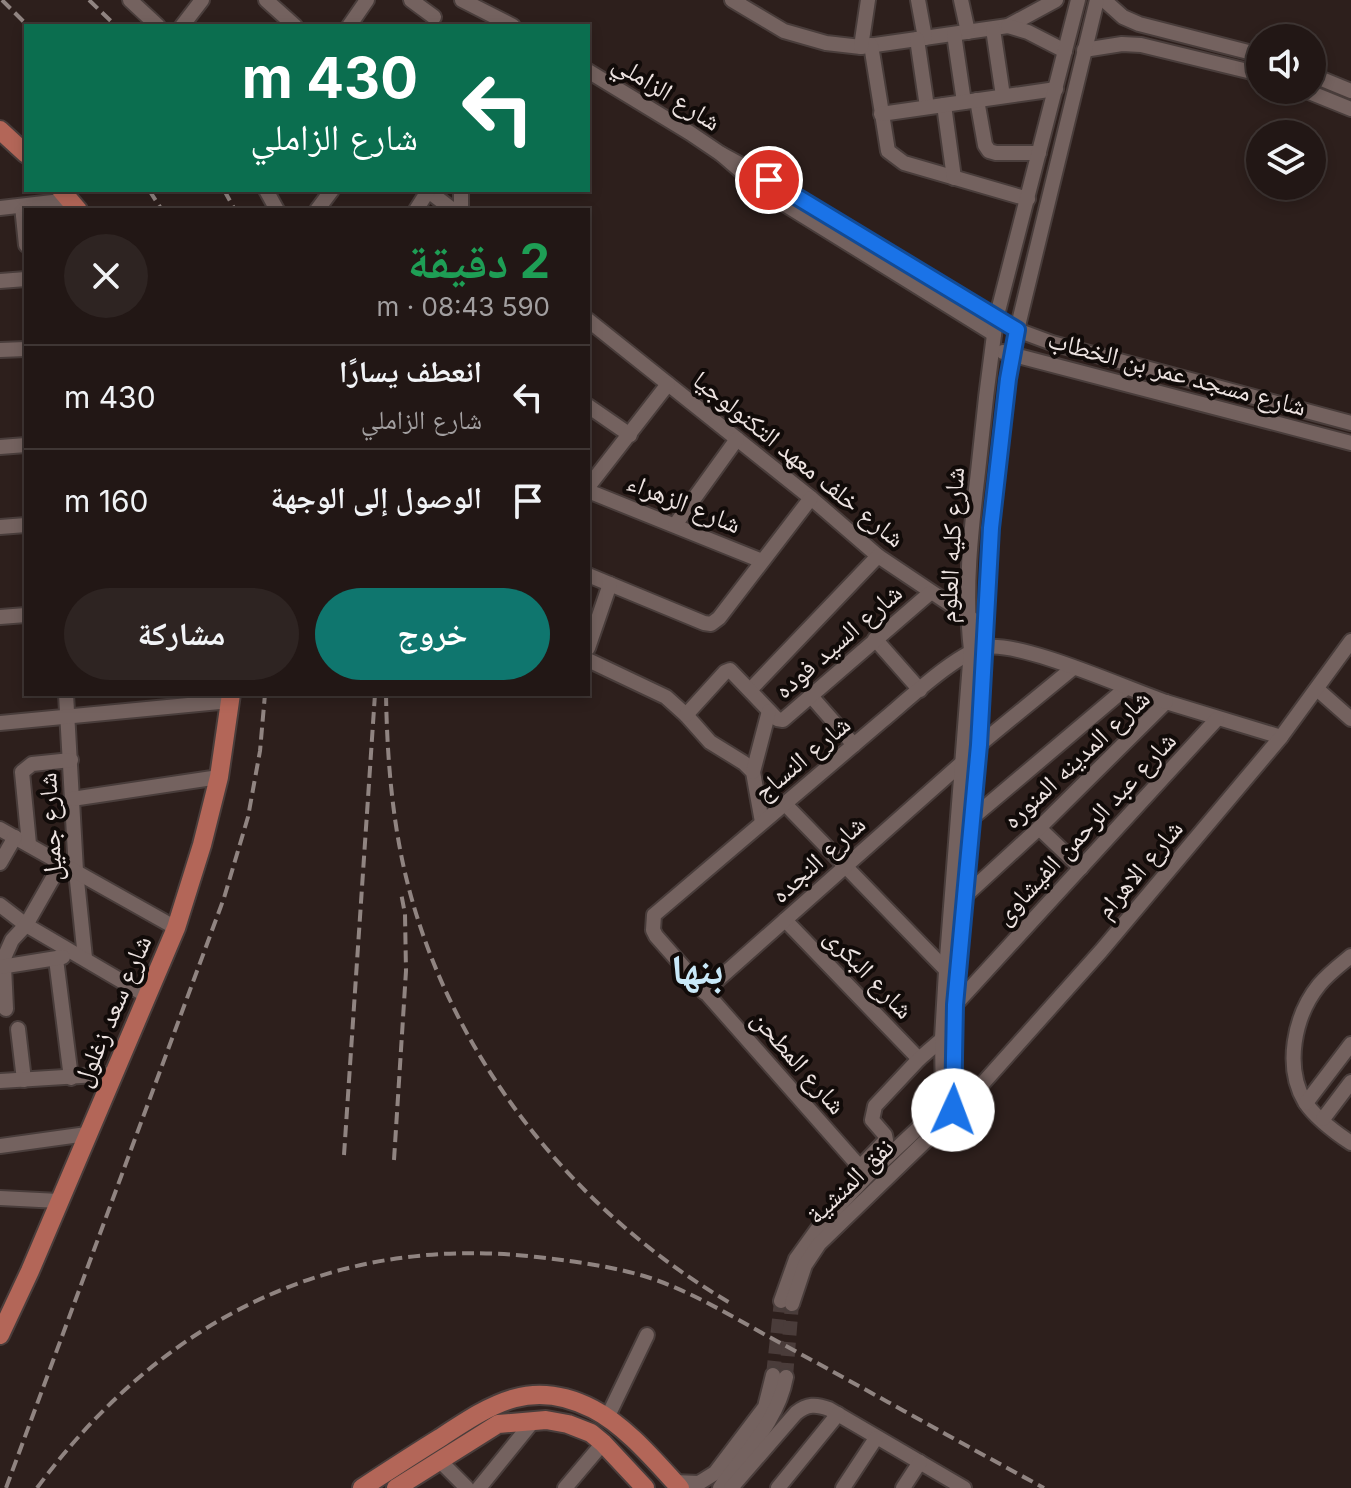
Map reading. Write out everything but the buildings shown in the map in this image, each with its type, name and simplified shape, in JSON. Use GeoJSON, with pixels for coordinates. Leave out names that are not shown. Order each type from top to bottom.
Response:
{"type":"FeatureCollection","features":[{"type":"Feature","properties":{"kind":"main road"},"geometry":{"type":"LineString","coordinates":[[0,130],[24,152]]}},
{"type":"Feature","properties":{"kind":"main road","name":"شارع سعد زغلول"},"geometry":{"type":"LineString","coordinates":[[0,1335],[176,928],[219,777],[230,697]]}},
{"type":"Feature","properties":{"kind":"main road"},"geometry":{"type":"LineString","coordinates":[[540,1420],[554,1408],[554,1401],[549,1396]]}},
{"type":"Feature","properties":{"kind":"main road"},"geometry":{"type":"LineString","coordinates":[[362,1488],[494,1403],[521,1397],[549,1396],[574,1401],[601,1414],[677,1485]]}},
{"type":"Feature","properties":{"kind":"main road"},"geometry":{"type":"LineString","coordinates":[[580,1429],[582,1414],[601,1414]]}},
{"type":"Feature","properties":{"kind":"main road"},"geometry":{"type":"LineString","coordinates":[[396,1488],[498,1424],[540,1420],[580,1429],[603,1443],[645,1488]]}},
{"type":"Feature","properties":{"kind":"street"},"geometry":{"type":"LineString","coordinates":[[130,0],[156,24]]}},
{"type":"Feature","properties":{"kind":"street"},"geometry":{"type":"LineString","coordinates":[[184,24],[202,0]]}},
{"type":"Feature","properties":{"kind":"street"},"geometry":{"type":"LineString","coordinates":[[266,0],[293,24]]}},
{"type":"Feature","properties":{"kind":"street"},"geometry":{"type":"LineString","coordinates":[[350,24],[367,0]]}},
{"type":"Feature","properties":{"kind":"street"},"geometry":{"type":"LineString","coordinates":[[411,0],[432,21]]}},
{"type":"Feature","properties":{"kind":"street"},"geometry":{"type":"LineString","coordinates":[[432,21],[436,0]]}},
{"type":"Feature","properties":{"kind":"street"},"geometry":{"type":"LineString","coordinates":[[462,0],[509,24]]}},
{"type":"Feature","properties":{"kind":"street"},"geometry":{"type":"LineString","coordinates":[[732,0],[784,31],[826,43],[866,46],[1000,28],[1028,32],[1065,51]]}},
{"type":"Feature","properties":{"kind":"street"},"geometry":{"type":"LineString","coordinates":[[868,0],[866,46],[888,151],[904,163],[1028,199]]}},
{"type":"Feature","properties":{"kind":"street"},"geometry":{"type":"LineString","coordinates":[[918,0],[927,107]]}},
{"type":"Feature","properties":{"kind":"street"},"geometry":{"type":"LineString","coordinates":[[961,0],[961,33],[971,101],[985,145],[989,151],[996,153],[1039,153]]}},
{"type":"Feature","properties":{"kind":"street"},"geometry":{"type":"LineString","coordinates":[[1000,28],[1056,0]]}},
{"type":"Feature","properties":{"kind":"street","name":"شارع كليه العلوم"},"geometry":{"type":"LineString","coordinates":[[948,1034],[955,1005],[951,975],[964,897],[979,745],[978,648],[967,618],[992,342],[1078,0]]}},
{"type":"Feature","properties":{"kind":"street","name":"شارع كليه العلوم"},"geometry":{"type":"LineString","coordinates":[[949,1102],[948,1034],[963,762],[978,648],[986,627],[990,548],[1012,355],[1097,0]]}},
{"type":"Feature","properties":{"kind":"street"},"geometry":{"type":"LineString","coordinates":[[1104,0],[1123,17],[1139,24],[1246,51]]}},
{"type":"Feature","properties":{"kind":"street"},"geometry":{"type":"LineString","coordinates":[[1000,28],[1003,96]]}},
{"type":"Feature","properties":{"kind":"street"},"geometry":{"type":"LineString","coordinates":[[1084,50],[1122,44],[1141,45],[1246,71]]}},
{"type":"Feature","properties":{"kind":"street","name":"شارع الزاملي"},"geometry":{"type":"LineString","coordinates":[[590,72],[996,319]]}},
{"type":"Feature","properties":{"kind":"street"},"geometry":{"type":"LineString","coordinates":[[1326,81],[1349,90],[1345,107],[1326,99]]}},
{"type":"Feature","properties":{"kind":"street"},"geometry":{"type":"LineString","coordinates":[[881,114],[1056,89]]}},
{"type":"Feature","properties":{"kind":"street"},"geometry":{"type":"LineString","coordinates":[[944,105],[954,178]]}},
{"type":"Feature","properties":{"kind":"street","name":"شارع الزاملي"},"geometry":{"type":"LineString","coordinates":[[721,154],[765,192],[992,342]]}},
{"type":"Feature","properties":{"kind":"street"},"geometry":{"type":"LineString","coordinates":[[429,192],[450,208]]}},
{"type":"Feature","properties":{"kind":"street"},"geometry":{"type":"LineString","coordinates":[[0,208],[70,200]]}},
{"type":"Feature","properties":{"kind":"street"},"geometry":{"type":"LineString","coordinates":[[22,206],[24,226]]}},
{"type":"Feature","properties":{"kind":"street"},"geometry":{"type":"LineString","coordinates":[[0,281],[24,279]]}},
{"type":"Feature","properties":{"kind":"street","name":"شارع مسجد عمر بن الخطاب"},"geometry":{"type":"LineString","coordinates":[[996,319],[1052,343],[1351,423]]}},
{"type":"Feature","properties":{"kind":"street","name":"شارع خلف معهد التكنولوجيا"},"geometry":{"type":"LineString","coordinates":[[590,322],[811,498],[878,556],[967,618],[986,627]]}},
{"type":"Feature","properties":{"kind":"street","name":"شارع مسجد عمر بن الخطاب"},"geometry":{"type":"LineString","coordinates":[[992,342],[1012,355],[1351,443]]}},
{"type":"Feature","properties":{"kind":"street"},"geometry":{"type":"LineString","coordinates":[[0,350],[24,349]]}},
{"type":"Feature","properties":{"kind":"street"},"geometry":{"type":"LineString","coordinates":[[590,486],[668,384]]}},
{"type":"Feature","properties":{"kind":"street"},"geometry":{"type":"LineString","coordinates":[[1276,424],[1282,404]]}},
{"type":"Feature","properties":{"kind":"street"},"geometry":{"type":"LineString","coordinates":[[590,407],[630,435]]}},
{"type":"Feature","properties":{"kind":"street"},"geometry":{"type":"LineString","coordinates":[[675,525],[737,439]]}},
{"type":"Feature","properties":{"kind":"street"},"geometry":{"type":"LineString","coordinates":[[0,447],[24,445]]}},
{"type":"Feature","properties":{"kind":"street","name":"شارع الزهراء"},"geometry":{"type":"LineString","coordinates":[[590,490],[762,561]]}},
{"type":"Feature","properties":{"kind":"street"},"geometry":{"type":"LineString","coordinates":[[590,576],[711,624],[719,618],[811,498]]}},
{"type":"Feature","properties":{"kind":"street"},"geometry":{"type":"LineString","coordinates":[[0,527],[24,525]]}},
{"type":"Feature","properties":{"kind":"street"},"geometry":{"type":"LineString","coordinates":[[971,548],[990,548]]}},
{"type":"Feature","properties":{"kind":"street"},"geometry":{"type":"LineString","coordinates":[[751,689],[878,556]]}},
{"type":"Feature","properties":{"kind":"street"},"geometry":{"type":"LineString","coordinates":[[590,642],[610,584]]}},
{"type":"Feature","properties":{"kind":"street","name":"شارع السيد فوده"},"geometry":{"type":"LineString","coordinates":[[773,715],[786,718],[930,593]]}},
{"type":"Feature","properties":{"kind":"street"},"geometry":{"type":"LineString","coordinates":[[0,617],[24,615]]}},
{"type":"Feature","properties":{"kind":"street"},"geometry":{"type":"LineString","coordinates":[[875,639],[920,690]]}},
{"type":"Feature","properties":{"kind":"street","name":"شارع الاهرام"},"geometry":{"type":"LineString","coordinates":[[949,1102],[971,1094],[1001,1064],[1111,939],[1281,737],[1350,646]]}},
{"type":"Feature","properties":{"kind":"street"},"geometry":{"type":"LineString","coordinates":[[978,648],[1011,649],[1166,702]]}},
{"type":"Feature","properties":{"kind":"street","name":"شارع النساج"},"geometry":{"type":"LineString","coordinates":[[654,915],[920,690],[978,648]]}},
{"type":"Feature","properties":{"kind":"street"},"geometry":{"type":"LineString","coordinates":[[590,661],[652,689],[686,715],[710,742],[739,759],[753,772]]}},
{"type":"Feature","properties":{"kind":"street"},"geometry":{"type":"LineString","coordinates":[[979,745],[1073,668]]}},
{"type":"Feature","properties":{"kind":"street"},"geometry":{"type":"LineString","coordinates":[[686,715],[725,672],[732,670],[773,715],[753,772],[762,822]]}},
{"type":"Feature","properties":{"kind":"street"},"geometry":{"type":"LineString","coordinates":[[971,819],[1126,688]]}},
{"type":"Feature","properties":{"kind":"street"},"geometry":{"type":"LineString","coordinates":[[1317,689],[1351,719]]}},
{"type":"Feature","properties":{"kind":"street","name":"شارع جميل"},"geometry":{"type":"LineString","coordinates":[[66,696],[80,955]]}},
{"type":"Feature","properties":{"kind":"street"},"geometry":{"type":"LineString","coordinates":[[811,696],[854,745]]}},
{"type":"Feature","properties":{"kind":"street"},"geometry":{"type":"LineString","coordinates":[[0,723],[230,697]]}},
{"type":"Feature","properties":{"kind":"street","name":"شارع المدينه المنوره"},"geometry":{"type":"LineString","coordinates":[[964,897],[1039,828],[1166,702],[1281,737]]}},
{"type":"Feature","properties":{"kind":"street","name":"شارع عبد الرحمن الفيشاوى"},"geometry":{"type":"LineString","coordinates":[[955,1005],[1217,719]]}},
{"type":"Feature","properties":{"kind":"street"},"geometry":{"type":"LineString","coordinates":[[0,863],[22,840],[22,772],[32,764],[71,760]]}},
{"type":"Feature","properties":{"kind":"street","name":"شارع النجده"},"geometry":{"type":"LineString","coordinates":[[704,992],[963,762]]}},
{"type":"Feature","properties":{"kind":"street"},"geometry":{"type":"LineString","coordinates":[[72,799],[219,777]]}},
{"type":"Feature","properties":{"kind":"street"},"geometry":{"type":"LineString","coordinates":[[785,804],[951,975]]}},
{"type":"Feature","properties":{"kind":"street"},"geometry":{"type":"LineString","coordinates":[[1039,828],[1081,868]]}},
{"type":"Feature","properties":{"kind":"street"},"geometry":{"type":"LineString","coordinates":[[0,829],[176,928]]}},
{"type":"Feature","properties":{"kind":"street"},"geometry":{"type":"LineString","coordinates":[[6,1009],[1,967],[12,940],[26,925],[62,862]]}},
{"type":"Feature","properties":{"kind":"street"},"geometry":{"type":"LineString","coordinates":[[0,905],[26,925],[147,996]]}},
{"type":"Feature","properties":{"kind":"street","name":"شارع المطحن"},"geometry":{"type":"LineString","coordinates":[[654,915],[653,930],[656,936],[856,1164],[862,1165],[885,1143],[885,1135],[875,1126],[872,1113],[919,1059]]}},
{"type":"Feature","properties":{"kind":"street","name":"شارع البكرى"},"geometry":{"type":"LineString","coordinates":[[785,920],[919,1059]]}},
{"type":"Feature","properties":{"kind":"street"},"geometry":{"type":"LineString","coordinates":[[1,967],[80,955]]}},
{"type":"Feature","properties":{"kind":"street"},"geometry":{"type":"LineString","coordinates":[[1349,1138],[1306,1103],[1298,1084],[1295,1042],[1307,1002],[1319,985],[1351,956]]}},
{"type":"Feature","properties":{"kind":"street"},"geometry":{"type":"LineString","coordinates":[[56,959],[71,1078]]}},
{"type":"Feature","properties":{"kind":"street"},"geometry":{"type":"LineString","coordinates":[[18,1029],[24,1080]]}},
{"type":"Feature","properties":{"kind":"street"},"geometry":{"type":"LineString","coordinates":[[919,1059],[948,1034]]}},
{"type":"Feature","properties":{"kind":"street"},"geometry":{"type":"LineString","coordinates":[[1306,1103],[1351,1044]]}},
{"type":"Feature","properties":{"kind":"street"},"geometry":{"type":"LineString","coordinates":[[0,1081],[113,1074]]}},
{"type":"Feature","properties":{"kind":"street"},"geometry":{"type":"LineString","coordinates":[[1323,1119],[1351,1082]]}},
{"type":"Feature","properties":{"kind":"street","name":"نفق المنشية"},"geometry":{"type":"LineString","coordinates":[[786,1303],[819,1244],[941,1126],[951,1113],[949,1102]]}},
{"type":"Feature","properties":{"kind":"street"},"geometry":{"type":"LineString","coordinates":[[0,1146],[87,1134]]}},
{"type":"Feature","properties":{"kind":"street"},"geometry":{"type":"LineString","coordinates":[[0,1198],[59,1201]]}},
{"type":"Feature","properties":{"kind":"street"},"geometry":{"type":"LineString","coordinates":[[601,1414],[647,1335]]}},
{"type":"Feature","properties":{"kind":"street"},"geometry":{"type":"LineString","coordinates":[[677,1485],[699,1483],[715,1473],[765,1407],[780,1376],[779,1404],[772,1419],[720,1488]]}},
{"type":"Feature","properties":{"kind":"street"},"geometry":{"type":"LineString","coordinates":[[731,1488],[803,1407],[821,1406],[964,1488]]}},
{"type":"Feature","properties":{"kind":"street"},"geometry":{"type":"LineString","coordinates":[[778,1488],[838,1414]]}},
{"type":"Feature","properties":{"kind":"street"},"geometry":{"type":"LineString","coordinates":[[479,1488],[540,1420]]}},
{"type":"Feature","properties":{"kind":"street"},"geometry":{"type":"LineString","coordinates":[[843,1488],[876,1438]]}},
{"type":"Feature","properties":{"kind":"street"},"geometry":{"type":"LineString","coordinates":[[565,1488],[603,1443]]}},
{"type":"Feature","properties":{"kind":"street"},"geometry":{"type":"LineString","coordinates":[[439,1460],[467,1488]]}},
{"type":"Feature","properties":{"kind":"street"},"geometry":{"type":"LineString","coordinates":[[903,1488],[920,1462]]}},
{"type":"Feature","properties":{"kind":"tunnel"},"geometry":{"type":"LineString","coordinates":[[773,1375],[781,1301]]}},
{"type":"Feature","properties":{"kind":"tunnel"},"geometry":{"type":"LineString","coordinates":[[786,1377],[792,1304]]}},
{"type":"Feature","properties":{"kind":"railway"},"geometry":{"type":"LineString","coordinates":[[2,0],[26,24]]}},
{"type":"Feature","properties":{"kind":"railway"},"geometry":{"type":"LineString","coordinates":[[89,0],[114,24]]}},
{"type":"Feature","properties":{"kind":"railway"},"geometry":{"type":"LineString","coordinates":[[150,192],[161,208]]}},
{"type":"Feature","properties":{"kind":"railway"},"geometry":{"type":"LineString","coordinates":[[225,192],[234,208]]}},
{"type":"Feature","properties":{"kind":"railway"},"geometry":{"type":"LineString","coordinates":[[6,1488],[224,898],[248,817],[260,751],[265,696]]}},
{"type":"Feature","properties":{"kind":"railway"},"geometry":{"type":"LineString","coordinates":[[344,1155],[375,696]]}},
{"type":"Feature","properties":{"kind":"railway"},"geometry":{"type":"LineString","coordinates":[[386,696],[391,788],[407,881],[427,946],[454,1009],[488,1069],[527,1125],[572,1177],[621,1224],[675,1267],[732,1304]]}},
{"type":"Feature","properties":{"kind":"railway"},"geometry":{"type":"LineString","coordinates":[[394,1160],[406,971],[405,914],[401,893]]}},
{"type":"Feature","properties":{"kind":"railway"},"geometry":{"type":"LineString","coordinates":[[37,1488],[85,1430],[137,1379],[194,1336],[255,1302],[320,1276],[388,1260],[461,1253],[577,1262],[631,1272],[662,1282],[716,1307],[1044,1488]]}},
{"type":"Feature","properties":{"kind":"district","name":"بنها"},"geometry":{"type":"Point","coordinates":[697,969]}},
{"type":"Feature","properties":{"kind":"route"},"geometry":{"type":"LineString","coordinates":[[769,180],[1017,330],[1008,379],[991,528],[979,745],[955,1005],[953,1110]]}}]}
